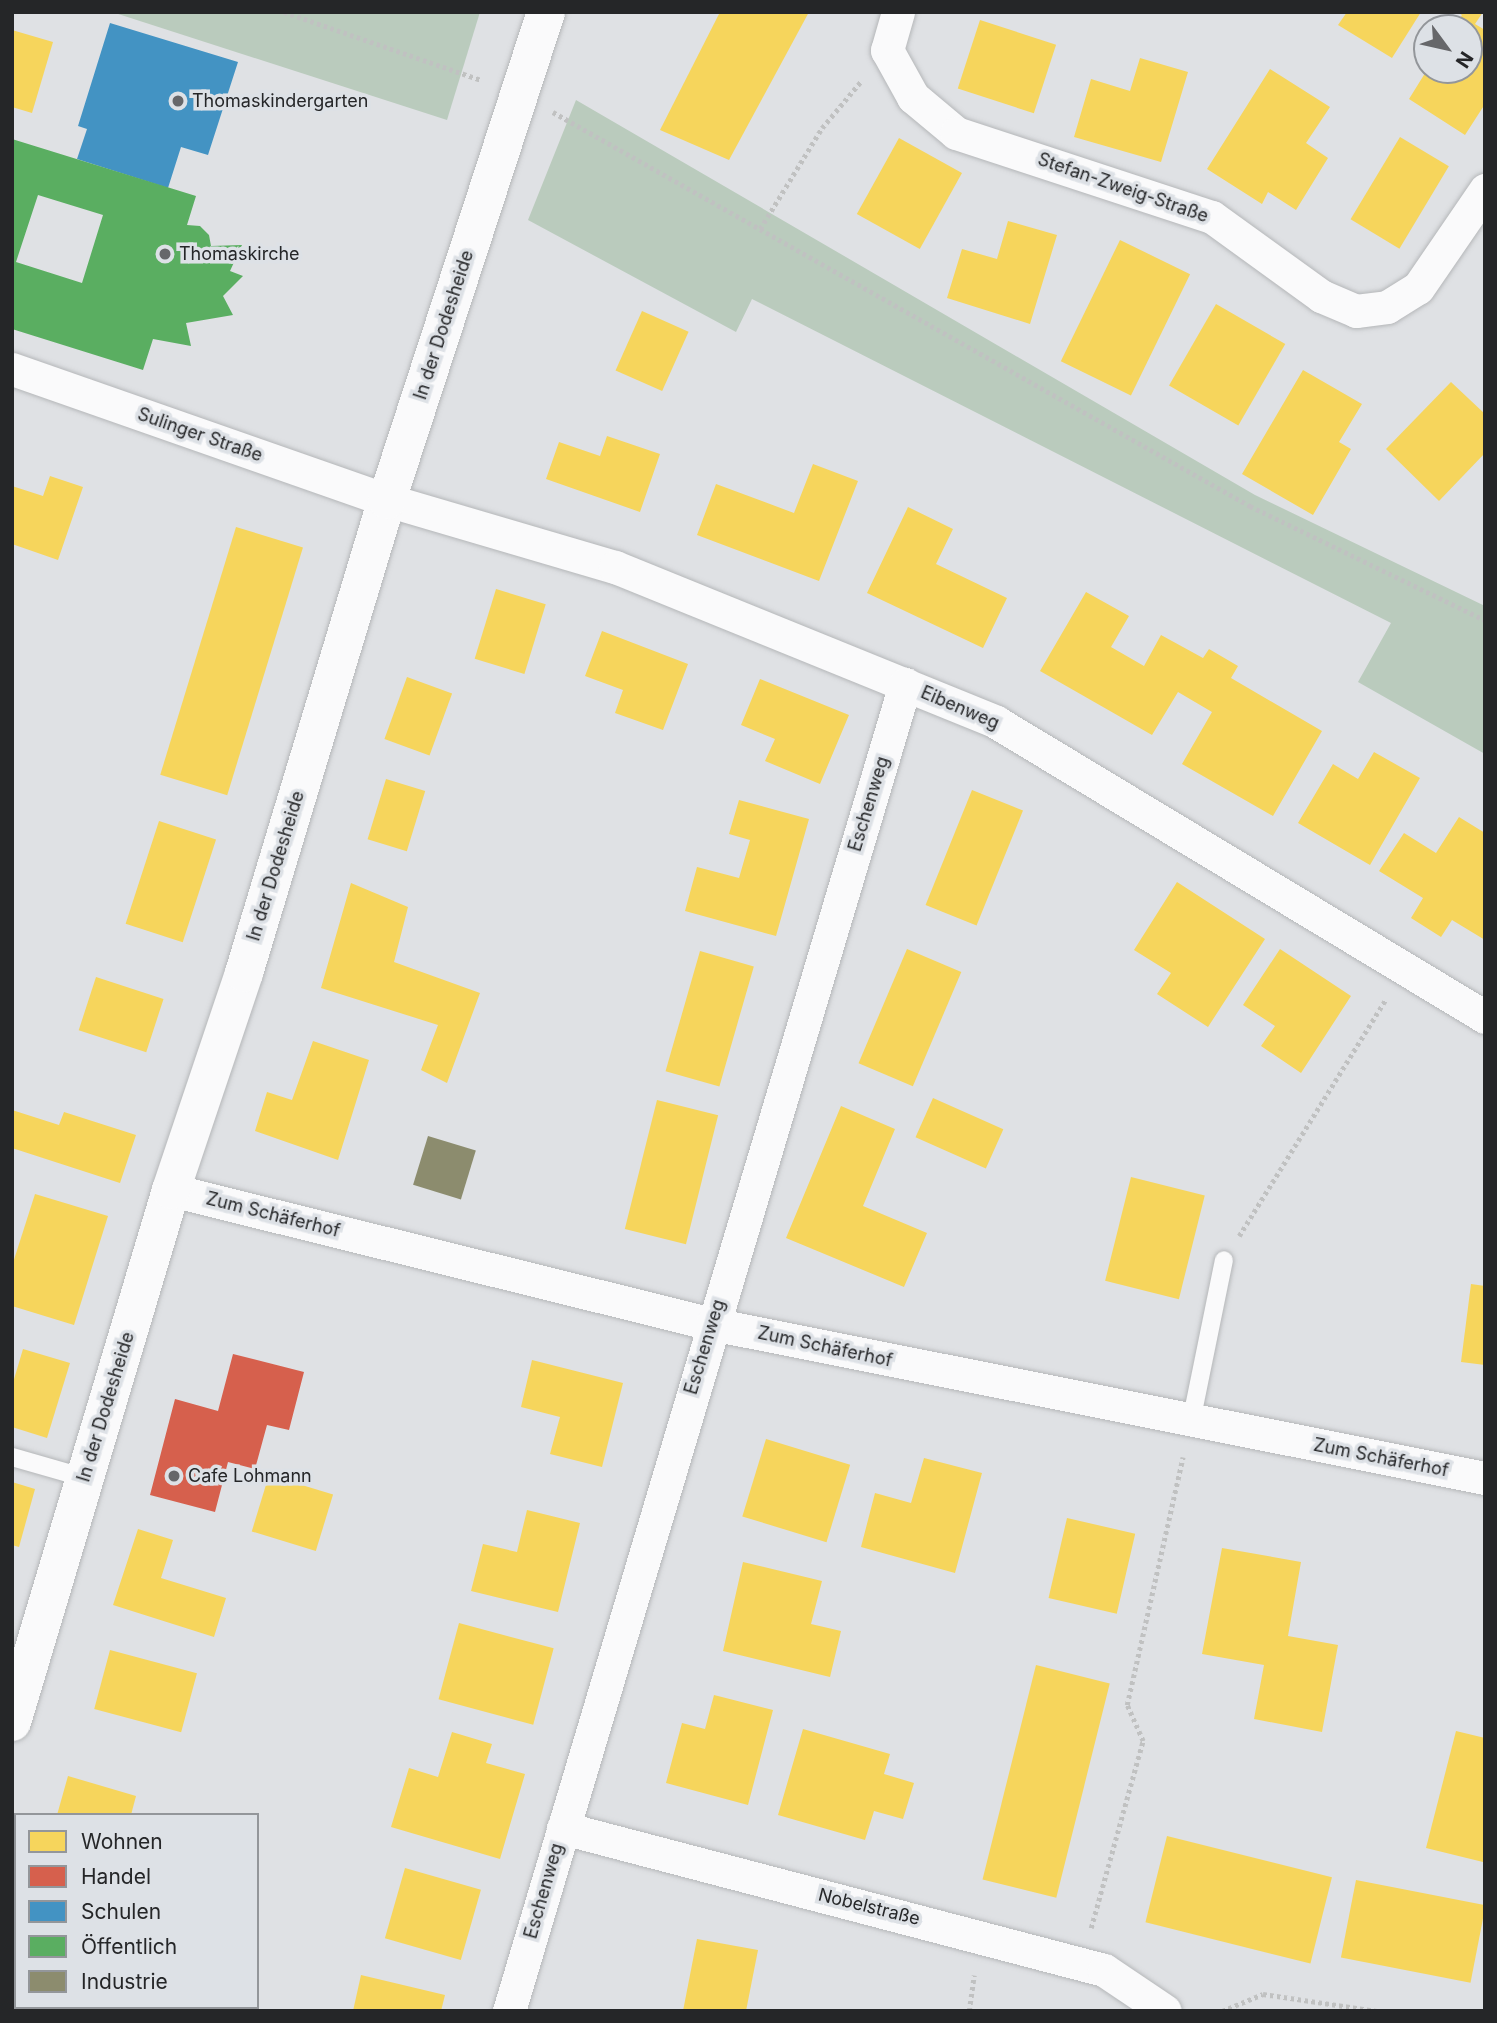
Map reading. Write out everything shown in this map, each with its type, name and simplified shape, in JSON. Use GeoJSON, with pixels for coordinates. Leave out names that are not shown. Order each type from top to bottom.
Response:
{"type":"FeatureCollection","features":[{"type":"Feature","properties":{"kind":"street","name":"In der Dodesheide"},"geometry":{"type":"LineString","coordinates":[[12,1722],[171,1190],[244,974],[387,500],[546,12]]}},
{"type":"Feature","properties":{"kind":"street"},"geometry":{"type":"LineString","coordinates":[[887,50],[898,12]]}},
{"type":"Feature","properties":{"kind":"street","name":"Stefan-Zweig-Straße"},"geometry":{"type":"LineString","coordinates":[[887,50],[913,97],[956,133],[1212,217],[1321,296],[1356,312],[1387,307],[1418,288],[1485,190]]}},
{"type":"Feature","properties":{"kind":"street","name":"Sulinger Straße"},"geometry":{"type":"LineString","coordinates":[[12,369],[387,500]]}},
{"type":"Feature","properties":{"kind":"street","name":"Eibenweg"},"geometry":{"type":"LineString","coordinates":[[387,500],[615,567],[996,722],[1485,1017]]}},
{"type":"Feature","properties":{"kind":"street","name":"Eschenweg"},"geometry":{"type":"LineString","coordinates":[[509,2011],[905,684]]}},
{"type":"Feature","properties":{"kind":"street","name":"Zum Schäferhof"},"geometry":{"type":"LineString","coordinates":[[171,1190],[712,1324],[1191,1422],[1485,1478]]}},
{"type":"Feature","properties":{"kind":"street","name":"Nobelstraße"},"geometry":{"type":"LineString","coordinates":[[562,1828],[1104,1970],[1165,2011]]}},
{"type":"Feature","properties":{"kind":"lane"},"geometry":{"type":"LineString","coordinates":[[1191,1422],[1224,1260]]}},
{"type":"Feature","properties":{"kind":"lane"},"geometry":{"type":"LineString","coordinates":[[12,1457],[85,1478]]}},
{"type":"Feature","properties":{"kind":"path"},"geometry":{"type":"LineString","coordinates":[[284,12],[520,93],[1250,506],[1485,620]]}},
{"type":"Feature","properties":{"kind":"path"},"geometry":{"type":"LineString","coordinates":[[760,229],[822,128],[887,50]]}},
{"type":"Feature","properties":{"kind":"path"},"geometry":{"type":"LineString","coordinates":[[1224,1260],[1405,970]]}},
{"type":"Feature","properties":{"kind":"path"},"geometry":{"type":"LineString","coordinates":[[1081,1964],[1143,1741],[1127,1705],[1191,1422]]}},
{"type":"Feature","properties":{"kind":"path"},"geometry":{"type":"LineString","coordinates":[[1222,2011],[1264,1994],[1377,2011]]}},
{"type":"Feature","properties":{"kind":"green space"},"geometry":{"type":"Polygon","coordinates":[[[112,12],[480,12],[447,120],[112,12]]]}},
{"type":"Feature","properties":{"kind":"green space"},"geometry":{"type":"Polygon","coordinates":[[[576,100],[1255,495],[1485,606],[1485,754],[1358,682],[1391,623],[752,299],[736,332],[528,220],[576,100]]]}},
{"type":"Feature","properties":{"kind":"building: Wohnen"},"geometry":{"type":"Polygon","coordinates":[[[720,12],[809,12],[729,160],[660,130],[720,12]]]}},
{"type":"Feature","properties":{"kind":"building: Wohnen"},"geometry":{"type":"Polygon","coordinates":[[[1347,12],[1421,12],[1413,14],[1413,25],[1392,58],[1338,25],[1347,12]]]}},
{"type":"Feature","properties":{"kind":"building: Wohnen"},"geometry":{"type":"Polygon","coordinates":[[[1457,12],[1483,12],[1482,14],[1457,12]]]}},
{"type":"Feature","properties":{"kind":"building: Wohnen"},"geometry":{"type":"Polygon","coordinates":[[[980,20],[1056,45],[1034,113],[958,88],[980,20]]]}},
{"type":"Feature","properties":{"kind":"building: Wohnen"},"geometry":{"type":"Polygon","coordinates":[[[1483,29],[1485,30],[1485,104],[1465,135],[1409,99],[1418,84],[1483,84],[1483,29]]]}},
{"type":"Feature","properties":{"kind":"building: Wohnen"},"geometry":{"type":"Polygon","coordinates":[[[12,30],[53,42],[32,113],[12,107],[12,30]]]}},
{"type":"Feature","properties":{"kind":"building: Wohnen"},"geometry":{"type":"Polygon","coordinates":[[[1140,58],[1188,72],[1161,162],[1074,137],[1091,79],[1130,91],[1140,58]]]}},
{"type":"Feature","properties":{"kind":"building: Wohnen"},"geometry":{"type":"Polygon","coordinates":[[[1270,69],[1330,107],[1306,143],[1328,158],[1296,210],[1268,192],[1262,204],[1207,169],[1270,69]]]}},
{"type":"Feature","properties":{"kind":"building: Wohnen"},"geometry":{"type":"Polygon","coordinates":[[[1400,137],[1449,166],[1399,249],[1351,219],[1400,137]]]}},
{"type":"Feature","properties":{"kind":"building: Wohnen"},"geometry":{"type":"Polygon","coordinates":[[[899,138],[962,173],[920,249],[857,214],[899,138]]]}},
{"type":"Feature","properties":{"kind":"building: Wohnen"},"geometry":{"type":"Polygon","coordinates":[[[1008,221],[1057,235],[1030,324],[947,298],[962,249],[997,259],[1008,221]]]}},
{"type":"Feature","properties":{"kind":"building: Wohnen"},"geometry":{"type":"Polygon","coordinates":[[[1120,240],[1190,274],[1131,396],[1061,361],[1120,240]]]}},
{"type":"Feature","properties":{"kind":"building: Wohnen"},"geometry":{"type":"Polygon","coordinates":[[[1216,304],[1285,344],[1238,425],[1169,385],[1216,304]]]}},
{"type":"Feature","properties":{"kind":"building: Wohnen"},"geometry":{"type":"Polygon","coordinates":[[[642,311],[689,332],[662,391],[616,370],[642,311]]]}},
{"type":"Feature","properties":{"kind":"building: Wohnen"},"geometry":{"type":"Polygon","coordinates":[[[1303,370],[1362,404],[1339,442],[1351,449],[1313,515],[1242,474],[1303,370]]]}},
{"type":"Feature","properties":{"kind":"building: Wohnen"},"geometry":{"type":"Polygon","coordinates":[[[1451,382],[1485,414],[1485,453],[1439,501],[1386,449],[1451,382]]]}},
{"type":"Feature","properties":{"kind":"building: Wohnen"},"geometry":{"type":"Polygon","coordinates":[[[607,436],[660,454],[640,512],[546,479],[559,442],[600,456],[607,436]]]}},
{"type":"Feature","properties":{"kind":"building: Wohnen"},"geometry":{"type":"Polygon","coordinates":[[[813,464],[858,481],[819,581],[697,535],[716,484],[794,513],[813,464]]]}},
{"type":"Feature","properties":{"kind":"building: Wohnen"},"geometry":{"type":"Polygon","coordinates":[[[50,476],[83,487],[58,560],[12,544],[12,486],[43,496],[50,476]]]}},
{"type":"Feature","properties":{"kind":"building: Wohnen"},"geometry":{"type":"Polygon","coordinates":[[[908,507],[953,529],[936,564],[1007,598],[983,648],[867,593],[908,507]]]}},
{"type":"Feature","properties":{"kind":"building: Wohnen"},"geometry":{"type":"Polygon","coordinates":[[[236,527],[303,547],[227,795],[160,775],[236,527]]]}},
{"type":"Feature","properties":{"kind":"building: Wohnen"},"geometry":{"type":"Polygon","coordinates":[[[496,589],[546,604],[524,674],[475,659],[496,589]]]}},
{"type":"Feature","properties":{"kind":"building: Wohnen"},"geometry":{"type":"Polygon","coordinates":[[[1086,592],[1129,616],[1111,647],[1144,666],[1161,635],[1203,658],[1209,649],[1238,666],[1231,678],[1322,731],[1273,816],[1182,764],[1212,712],[1178,692],[1152,735],[1040,671],[1086,592]]]}},
{"type":"Feature","properties":{"kind":"building: Wohnen"},"geometry":{"type":"Polygon","coordinates":[[[602,631],[688,664],[663,730],[615,713],[623,690],[585,676],[602,631]]]}},
{"type":"Feature","properties":{"kind":"building: Wohnen"},"geometry":{"type":"Polygon","coordinates":[[[407,677],[452,693],[430,755],[384,739],[407,677]]]}},
{"type":"Feature","properties":{"kind":"building: Wohnen"},"geometry":{"type":"Polygon","coordinates":[[[760,679],[849,715],[820,784],[765,761],[775,739],[741,725],[760,679]]]}},
{"type":"Feature","properties":{"kind":"building: Wohnen"},"geometry":{"type":"Polygon","coordinates":[[[1374,752],[1420,778],[1370,865],[1298,823],[1333,764],[1358,779],[1374,752]]]}},
{"type":"Feature","properties":{"kind":"building: Wohnen"},"geometry":{"type":"Polygon","coordinates":[[[386,779],[425,791],[407,851],[368,839],[386,779]]]}},
{"type":"Feature","properties":{"kind":"building: Wohnen"},"geometry":{"type":"Polygon","coordinates":[[[972,790],[1023,811],[977,926],[926,905],[972,790]]]}},
{"type":"Feature","properties":{"kind":"building: Wohnen"},"geometry":{"type":"Polygon","coordinates":[[[739,800],[809,819],[776,936],[685,911],[697,867],[739,878],[750,840],[729,834],[739,800]]]}},
{"type":"Feature","properties":{"kind":"building: Wohnen"},"geometry":{"type":"Polygon","coordinates":[[[1459,817],[1485,833],[1485,940],[1452,920],[1441,937],[1411,918],[1423,898],[1379,871],[1404,833],[1436,853],[1459,817]]]}},
{"type":"Feature","properties":{"kind":"building: Wohnen"},"geometry":{"type":"Polygon","coordinates":[[[159,821],[216,840],[183,942],[126,924],[159,821]]]}},
{"type":"Feature","properties":{"kind":"building: Wohnen"},"geometry":{"type":"Polygon","coordinates":[[[1177,882],[1265,939],[1208,1027],[1157,994],[1171,973],[1134,950],[1177,882]]]}},
{"type":"Feature","properties":{"kind":"building: Wohnen"},"geometry":{"type":"Polygon","coordinates":[[[351,883],[408,907],[394,962],[480,993],[447,1083],[421,1070],[438,1025],[321,988],[351,883]]]}},
{"type":"Feature","properties":{"kind":"building: Wohnen"},"geometry":{"type":"Polygon","coordinates":[[[907,949],[961,972],[913,1086],[859,1063],[907,949]]]}},
{"type":"Feature","properties":{"kind":"building: Wohnen"},"geometry":{"type":"Polygon","coordinates":[[[1280,949],[1351,996],[1301,1073],[1261,1046],[1275,1026],[1243,1005],[1280,949]]]}},
{"type":"Feature","properties":{"kind":"building: Wohnen"},"geometry":{"type":"Polygon","coordinates":[[[700,951],[754,966],[719,1087],[666,1071],[700,951]]]}},
{"type":"Feature","properties":{"kind":"building: Wohnen"},"geometry":{"type":"Polygon","coordinates":[[[96,977],[164,999],[146,1052],[79,1030],[96,977]]]}},
{"type":"Feature","properties":{"kind":"building: Wohnen"},"geometry":{"type":"Polygon","coordinates":[[[313,1041],[369,1060],[338,1160],[255,1131],[267,1092],[292,1100],[313,1041]]]}},
{"type":"Feature","properties":{"kind":"building: Wohnen"},"geometry":{"type":"Polygon","coordinates":[[[933,1098],[1003,1129],[986,1169],[916,1137],[933,1098]]]}},
{"type":"Feature","properties":{"kind":"building: Wohnen"},"geometry":{"type":"Polygon","coordinates":[[[657,1100],[718,1115],[686,1244],[625,1229],[657,1100]]]}},
{"type":"Feature","properties":{"kind":"building: Wohnen"},"geometry":{"type":"Polygon","coordinates":[[[841,1106],[895,1129],[863,1206],[927,1233],[904,1287],[786,1238],[841,1106]]]}},
{"type":"Feature","properties":{"kind":"building: Wohnen"},"geometry":{"type":"Polygon","coordinates":[[[12,1110],[59,1125],[64,1112],[136,1135],[120,1183],[12,1148],[12,1110]]]}},
{"type":"Feature","properties":{"kind":"building: Wohnen"},"geometry":{"type":"Polygon","coordinates":[[[1131,1177],[1205,1195],[1179,1299],[1105,1281],[1131,1177]]]}},
{"type":"Feature","properties":{"kind":"building: Wohnen"},"geometry":{"type":"Polygon","coordinates":[[[35,1194],[108,1216],[74,1325],[12,1306],[12,1266],[35,1194]]]}},
{"type":"Feature","properties":{"kind":"building: Wohnen"},"geometry":{"type":"Polygon","coordinates":[[[1471,1284],[1485,1286],[1485,1365],[1461,1362],[1471,1284]]]}},
{"type":"Feature","properties":{"kind":"building: Wohnen"},"geometry":{"type":"Polygon","coordinates":[[[23,1349],[70,1363],[47,1438],[12,1427],[12,1386],[23,1349]]]}},
{"type":"Feature","properties":{"kind":"building: Wohnen"},"geometry":{"type":"Polygon","coordinates":[[[532,1360],[623,1383],[602,1467],[550,1454],[560,1417],[521,1407],[532,1360]]]}},
{"type":"Feature","properties":{"kind":"building: Wohnen"},"geometry":{"type":"Polygon","coordinates":[[[766,1439],[850,1465],[826,1542],[742,1516],[766,1439]]]}},
{"type":"Feature","properties":{"kind":"building: Wohnen"},"geometry":{"type":"Polygon","coordinates":[[[924,1458],[982,1473],[955,1573],[861,1547],[875,1493],[911,1503],[924,1458]]]}},
{"type":"Feature","properties":{"kind":"building: Wohnen"},"geometry":{"type":"Polygon","coordinates":[[[269,1475],[333,1495],[316,1551],[252,1531],[269,1475]]]}},
{"type":"Feature","properties":{"kind":"building: Wohnen"},"geometry":{"type":"Polygon","coordinates":[[[12,1482],[35,1489],[19,1547],[12,1545],[12,1482]]]}},
{"type":"Feature","properties":{"kind":"building: Wohnen"},"geometry":{"type":"Polygon","coordinates":[[[527,1510],[580,1523],[558,1612],[471,1591],[483,1544],[517,1552],[527,1510]]]}},
{"type":"Feature","properties":{"kind":"building: Wohnen"},"geometry":{"type":"Polygon","coordinates":[[[1067,1518],[1135,1534],[1117,1614],[1049,1598],[1067,1518]]]}},
{"type":"Feature","properties":{"kind":"building: Wohnen"},"geometry":{"type":"Polygon","coordinates":[[[138,1529],[173,1540],[161,1578],[226,1598],[214,1637],[113,1605],[138,1529]]]}},
{"type":"Feature","properties":{"kind":"building: Wohnen"},"geometry":{"type":"Polygon","coordinates":[[[1222,1548],[1301,1562],[1288,1636],[1338,1645],[1322,1732],[1254,1719],[1264,1665],[1202,1654],[1222,1548]]]}},
{"type":"Feature","properties":{"kind":"building: Wohnen"},"geometry":{"type":"Polygon","coordinates":[[[743,1562],[822,1581],[811,1624],[841,1631],[830,1677],[723,1651],[743,1562]]]}},
{"type":"Feature","properties":{"kind":"building: Wohnen"},"geometry":{"type":"Polygon","coordinates":[[[459,1623],[554,1648],[533,1725],[439,1699],[459,1623]]]}},
{"type":"Feature","properties":{"kind":"building: Wohnen"},"geometry":{"type":"Polygon","coordinates":[[[110,1650],[197,1673],[181,1732],[94,1709],[110,1650]]]}},
{"type":"Feature","properties":{"kind":"building: Wohnen"},"geometry":{"type":"Polygon","coordinates":[[[1036,1665],[1110,1683],[1056,1898],[983,1879],[1036,1665]]]}},
{"type":"Feature","properties":{"kind":"building: Wohnen"},"geometry":{"type":"Polygon","coordinates":[[[714,1695],[773,1710],[748,1805],[666,1783],[682,1723],[705,1729],[714,1695]]]}},
{"type":"Feature","properties":{"kind":"building: Wohnen"},"geometry":{"type":"Polygon","coordinates":[[[803,1729],[890,1754],[884,1774],[914,1783],[903,1819],[874,1811],[865,1840],[778,1815],[803,1729]]]}},
{"type":"Feature","properties":{"kind":"building: Wohnen"},"geometry":{"type":"Polygon","coordinates":[[[1456,1731],[1485,1738],[1483,1862],[1426,1848],[1456,1731]]]}},
{"type":"Feature","properties":{"kind":"building: Wohnen"},"geometry":{"type":"Polygon","coordinates":[[[452,1732],[492,1744],[486,1763],[525,1774],[500,1859],[391,1827],[409,1768],[438,1777],[452,1732]]]}},
{"type":"Feature","properties":{"kind":"building: Wohnen"},"geometry":{"type":"Polygon","coordinates":[[[68,1776],[136,1796],[132,1813],[58,1813],[68,1776]]]}},
{"type":"Feature","properties":{"kind":"building: Wohnen"},"geometry":{"type":"Polygon","coordinates":[[[1167,1836],[1332,1877],[1310,1963],[1145,1922],[1167,1836]]]}},
{"type":"Feature","properties":{"kind":"building: Wohnen"},"geometry":{"type":"Polygon","coordinates":[[[405,1868],[481,1890],[461,1960],[385,1938],[405,1868]]]}},
{"type":"Feature","properties":{"kind":"building: Wohnen"},"geometry":{"type":"Polygon","coordinates":[[[1356,1880],[1485,1905],[1471,1983],[1341,1958],[1356,1880]]]}},
{"type":"Feature","properties":{"kind":"building: Wohnen"},"geometry":{"type":"Polygon","coordinates":[[[697,1939],[758,1950],[746,2011],[683,2011],[697,1939]]]}},
{"type":"Feature","properties":{"kind":"building: Wohnen"},"geometry":{"type":"Polygon","coordinates":[[[361,1975],[445,1995],[441,2011],[353,2011],[361,1975]]]}},
{"type":"Feature","properties":{"kind":"building: Wohnen"},"geometry":{"type":"Polygon","coordinates":[[[12,1993],[14,2009],[72,2011],[12,2011],[12,1993]]]}},
{"type":"Feature","properties":{"kind":"building: Handel"},"geometry":{"type":"Polygon","coordinates":[[[233,1354],[304,1372],[289,1430],[267,1425],[255,1469],[228,1462],[215,1512],[150,1495],[175,1399],[218,1411],[233,1354]]]}},
{"type":"Feature","properties":{"kind":"building: Schulen"},"geometry":{"type":"Polygon","coordinates":[[[110,23],[238,62],[208,155],[181,147],[168,188],[77,159],[87,129],[78,126],[110,23]]]}},
{"type":"Feature","properties":{"kind":"building: Öffentlich","name":"Thomaskirche"},"geometry":{"type":"Polygon","coordinates":[[[12,139],[196,196],[187,225],[200,226],[209,235],[211,246],[242,245],[230,271],[243,276],[223,296],[233,315],[186,323],[191,346],[153,339],[143,370],[12,329],[12,139]],[[38,195],[16,262],[82,283],[103,215],[38,195]]]}},
{"type":"Feature","properties":{"kind":"building: Industrie"},"geometry":{"type":"Polygon","coordinates":[[[428,1136],[476,1151],[461,1199],[413,1185],[428,1136]]]}},
{"type":"Feature","properties":{"kind":"place","name":"Thomaskindergarten"},"geometry":{"type":"Point","coordinates":[178,101]}},
{"type":"Feature","properties":{"kind":"place","name":"Thomaskirche"},"geometry":{"type":"Point","coordinates":[165,254]}},
{"type":"Feature","properties":{"kind":"place","name":"Cafe Lohmann"},"geometry":{"type":"Point","coordinates":[174,1476]}}]}
